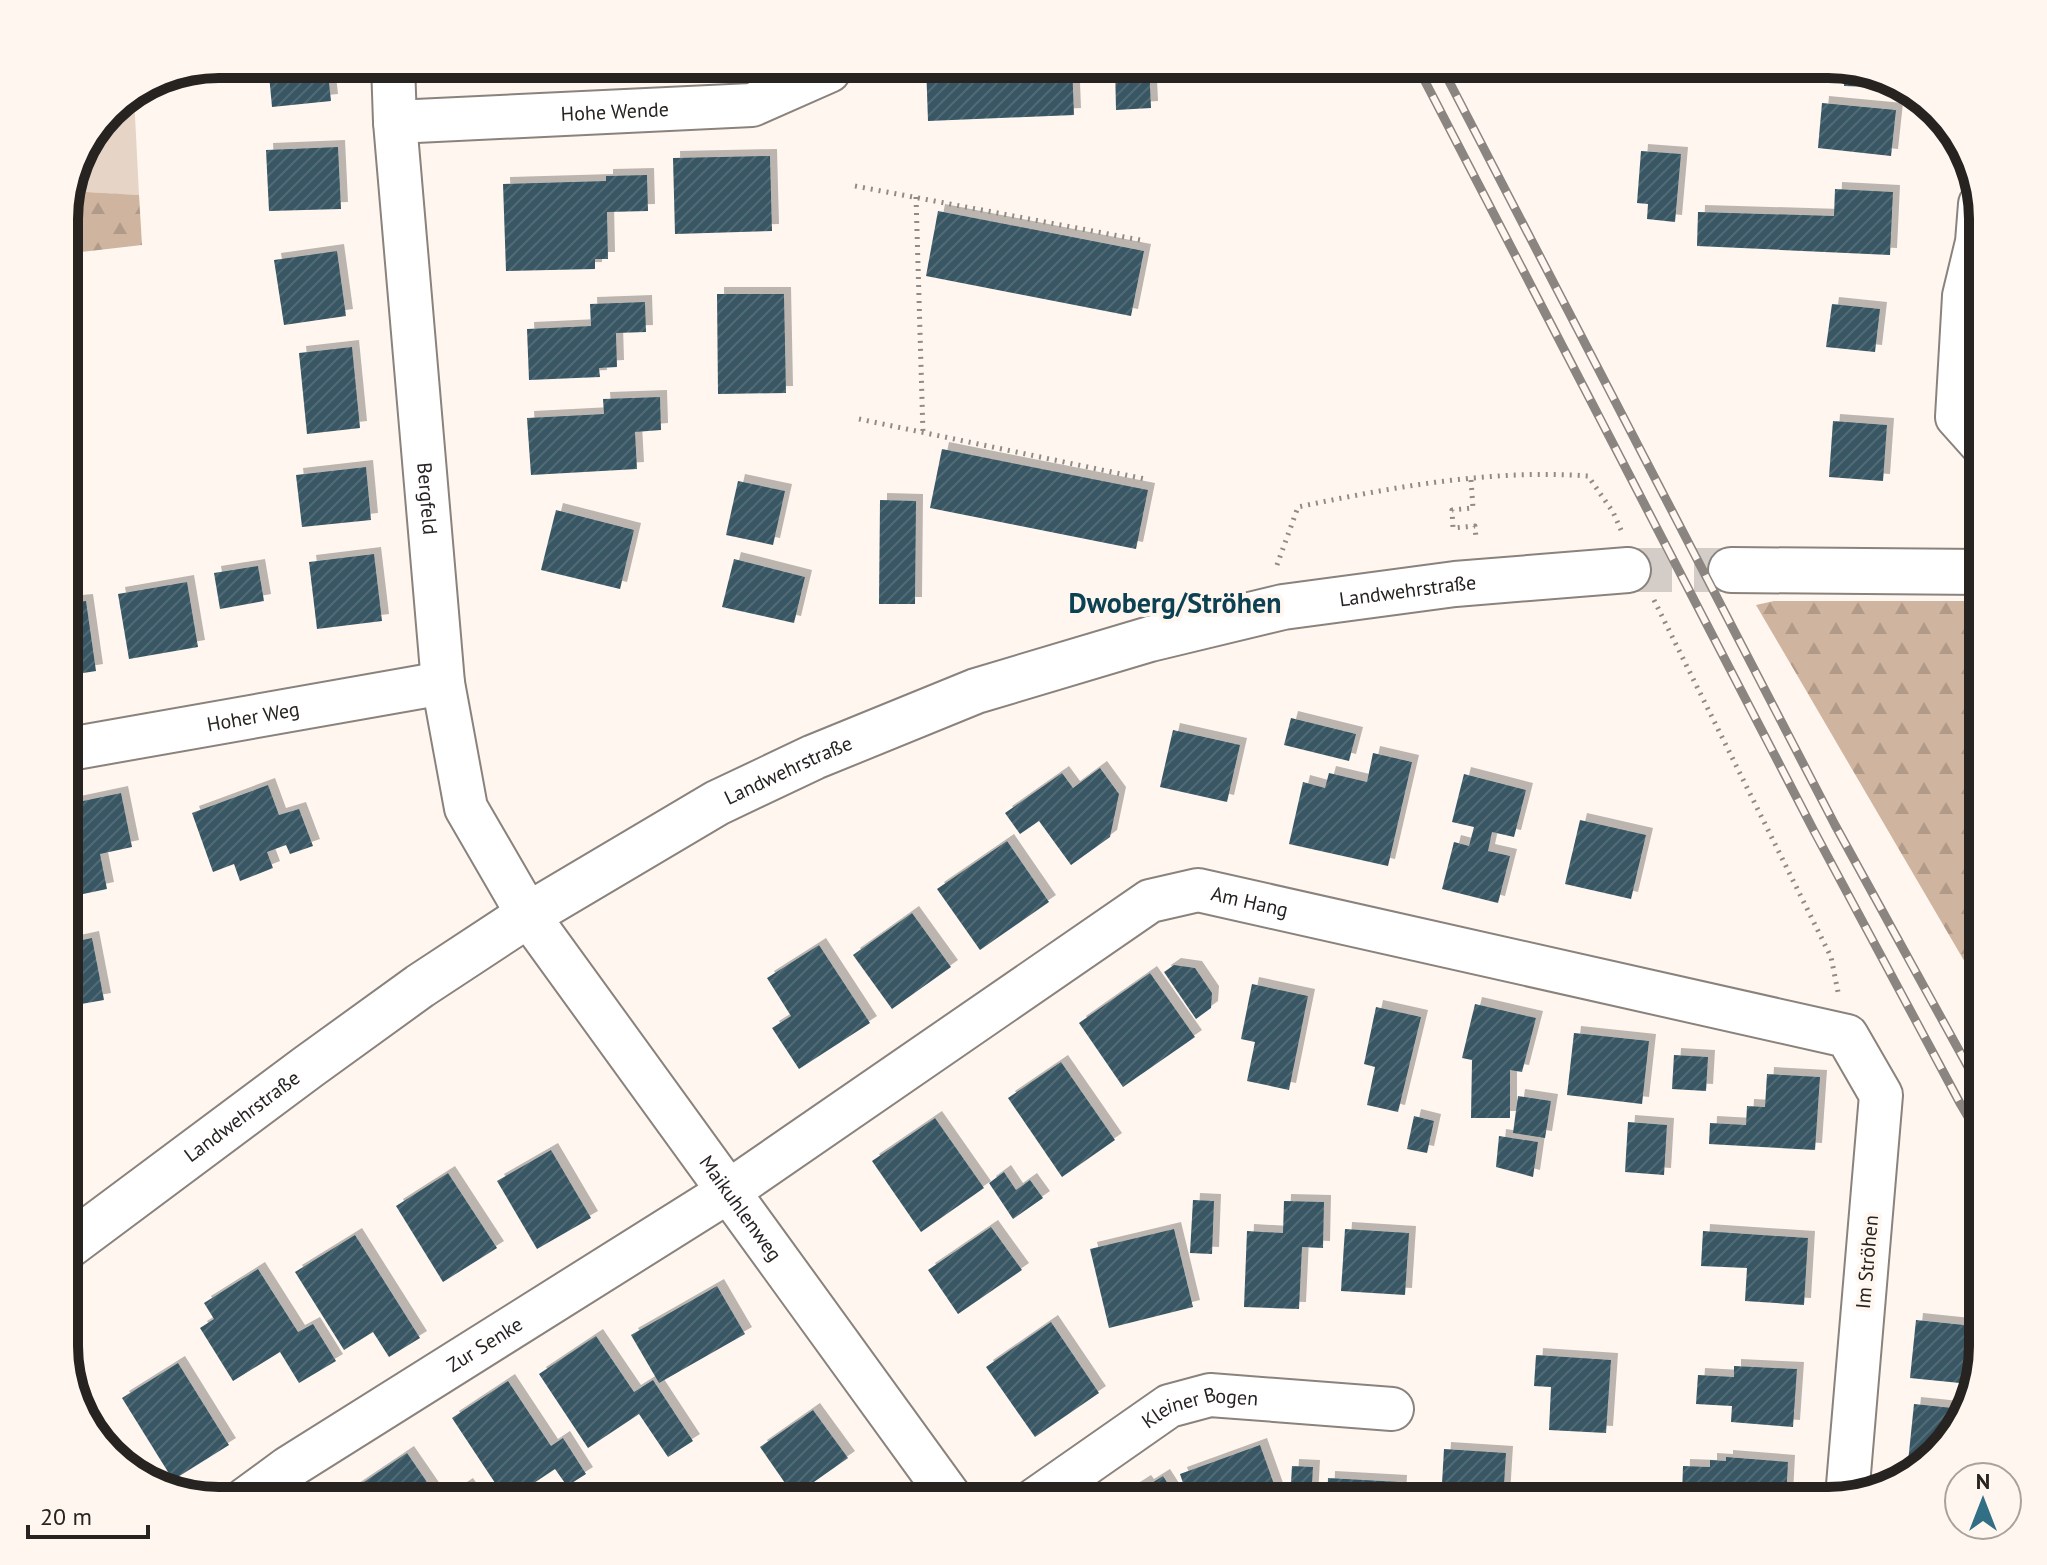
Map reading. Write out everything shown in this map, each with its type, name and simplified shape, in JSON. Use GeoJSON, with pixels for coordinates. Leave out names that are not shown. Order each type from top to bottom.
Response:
{"type":"FeatureCollection","features":[{"type":"Feature","properties":{"kind":"street","name":"Bergfeld"},"geometry":{"type":"LineString","coordinates":[[393,78],[443,683],[466,808],[528,915]]}},
{"type":"Feature","properties":{"kind":"street","name":"Hohe Wende"},"geometry":{"type":"LineString","coordinates":[[395,122],[752,105],[813,78]]}},
{"type":"Feature","properties":{"kind":"street"},"geometry":{"type":"LineString","coordinates":[[1969,276],[1964,296],[1957,417],[1969,430]]}},
{"type":"Feature","properties":{"kind":"street","name":"Landwehrstraße"},"geometry":{"type":"LineString","coordinates":[[78,1239],[420,986],[528,915],[717,803],[814,757],[976,691],[1150,639],[1283,607],[1455,584],[1628,570]]}},
{"type":"Feature","properties":{"kind":"street"},"geometry":{"type":"LineString","coordinates":[[1731,570],[1969,572]]}},
{"type":"Feature","properties":{"kind":"street","name":"Hoher Weg"},"geometry":{"type":"LineString","coordinates":[[78,748],[443,683]]}},
{"type":"Feature","properties":{"kind":"street","name":"Am Hang"},"geometry":{"type":"LineString","coordinates":[[729,1191],[1150,901],[1198,890],[1847,1036]]}},
{"type":"Feature","properties":{"kind":"street","name":"Maikuhlenweg"},"geometry":{"type":"LineString","coordinates":[[528,915],[943,1487]]}},
{"type":"Feature","properties":{"kind":"street","name":"Im Ströhen"},"geometry":{"type":"LineString","coordinates":[[1847,1036],[1881,1095],[1848,1486]]}},
{"type":"Feature","properties":{"kind":"street","name":"Zur Senke"},"geometry":{"type":"LineString","coordinates":[[262,1487],[729,1191]]}},
{"type":"Feature","properties":{"kind":"street","name":"Kleiner Bogen"},"geometry":{"type":"LineString","coordinates":[[1053,1487],[1169,1406],[1210,1395],[1392,1409]]}},
{"type":"Feature","properties":{"kind":"path"},"geometry":{"type":"LineString","coordinates":[[855,186],[1140,240]]}},
{"type":"Feature","properties":{"kind":"path"},"geometry":{"type":"LineString","coordinates":[[916,197],[923,433]]}},
{"type":"Feature","properties":{"kind":"path"},"geometry":{"type":"LineString","coordinates":[[859,419],[1145,479]]}},
{"type":"Feature","properties":{"kind":"path"},"geometry":{"type":"LineString","coordinates":[[1277,565],[1298,507],[1390,488],[1541,473],[1588,476],[1613,512]]}},
{"type":"Feature","properties":{"kind":"path"},"geometry":{"type":"LineString","coordinates":[[1471,480],[1473,508],[1452,510],[1453,528],[1475,526],[1476,543]]}},
{"type":"Feature","properties":{"kind":"path"},"geometry":{"type":"LineString","coordinates":[[1663,619],[1831,957],[1847,1036]]}},
{"type":"Feature","properties":{"kind":"shaded area"},"geometry":{"type":"Polygon","coordinates":[[[135,106],[139,195],[81,192],[89,165],[102,141],[119,119],[135,106]]]}},
{"type":"Feature","properties":{"kind":"green space"},"geometry":{"type":"Polygon","coordinates":[[[81,192],[139,195],[142,245],[78,252],[81,192]]]}},
{"type":"Feature","properties":{"kind":"green space"},"geometry":{"type":"Polygon","coordinates":[[[1774,601],[1969,601],[1969,969],[1756,605],[1774,601]]]}},
{"type":"Feature","properties":{"kind":"building"},"geometry":{"type":"Polygon","coordinates":[[[269,78],[329,78],[331,101],[272,107],[269,78]]]}},
{"type":"Feature","properties":{"kind":"building"},"geometry":{"type":"Polygon","coordinates":[[[926,78],[1073,78],[1074,115],[928,121],[926,78]]]}},
{"type":"Feature","properties":{"kind":"building"},"geometry":{"type":"Polygon","coordinates":[[[1115,78],[1150,78],[1151,108],[1116,110],[1115,78]]]}},
{"type":"Feature","properties":{"kind":"building"},"geometry":{"type":"Polygon","coordinates":[[[1844,79],[1878,87],[1844,86],[1844,79]]]}},
{"type":"Feature","properties":{"kind":"building"},"geometry":{"type":"Polygon","coordinates":[[[1822,103],[1896,110],[1891,156],[1818,148],[1822,103]]]}},
{"type":"Feature","properties":{"kind":"building"},"geometry":{"type":"Polygon","coordinates":[[[338,147],[341,209],[269,211],[266,150],[338,147]]]}},
{"type":"Feature","properties":{"kind":"building"},"geometry":{"type":"Polygon","coordinates":[[[1641,151],[1681,154],[1675,222],[1647,219],[1648,204],[1637,203],[1641,151]]]}},
{"type":"Feature","properties":{"kind":"building"},"geometry":{"type":"Polygon","coordinates":[[[770,156],[772,231],[675,234],[673,158],[770,156]]]}},
{"type":"Feature","properties":{"kind":"building"},"geometry":{"type":"Polygon","coordinates":[[[647,175],[648,211],[607,212],[608,259],[595,259],[595,269],[506,271],[503,184],[606,181],[606,176],[647,175]]]}},
{"type":"Feature","properties":{"kind":"building"},"geometry":{"type":"Polygon","coordinates":[[[1835,189],[1893,192],[1890,255],[1697,246],[1698,212],[1834,216],[1835,189]]]}},
{"type":"Feature","properties":{"kind":"building"},"geometry":{"type":"Polygon","coordinates":[[[938,211],[1144,251],[1131,316],[926,276],[938,211]]]}},
{"type":"Feature","properties":{"kind":"building"},"geometry":{"type":"Polygon","coordinates":[[[337,251],[346,316],[284,325],[274,260],[337,251]]]}},
{"type":"Feature","properties":{"kind":"building"},"geometry":{"type":"Polygon","coordinates":[[[717,294],[784,294],[786,393],[718,394],[717,294]]]}},
{"type":"Feature","properties":{"kind":"building"},"geometry":{"type":"Polygon","coordinates":[[[645,302],[646,332],[616,333],[617,367],[599,368],[600,377],[529,380],[527,329],[591,326],[590,304],[645,302]]]}},
{"type":"Feature","properties":{"kind":"building"},"geometry":{"type":"Polygon","coordinates":[[[1832,304],[1880,309],[1875,352],[1826,347],[1832,304]]]}},
{"type":"Feature","properties":{"kind":"building"},"geometry":{"type":"Polygon","coordinates":[[[352,347],[360,428],[307,434],[299,353],[352,347]]]}},
{"type":"Feature","properties":{"kind":"building"},"geometry":{"type":"Polygon","coordinates":[[[660,397],[661,430],[635,432],[637,469],[531,475],[527,418],[604,414],[603,399],[660,397]]]}},
{"type":"Feature","properties":{"kind":"building"},"geometry":{"type":"Polygon","coordinates":[[[1833,421],[1887,425],[1883,481],[1829,477],[1833,421]]]}},
{"type":"Feature","properties":{"kind":"building"},"geometry":{"type":"Polygon","coordinates":[[[942,449],[1148,490],[1136,549],[930,508],[942,449]]]}},
{"type":"Feature","properties":{"kind":"building"},"geometry":{"type":"Polygon","coordinates":[[[366,467],[371,520],[302,527],[296,475],[366,467]]]}},
{"type":"Feature","properties":{"kind":"building"},"geometry":{"type":"Polygon","coordinates":[[[738,481],[785,491],[773,545],[726,535],[738,481]]]}},
{"type":"Feature","properties":{"kind":"building"},"geometry":{"type":"Polygon","coordinates":[[[880,500],[916,501],[915,604],[879,604],[880,500]]]}},
{"type":"Feature","properties":{"kind":"building"},"geometry":{"type":"Polygon","coordinates":[[[556,510],[634,530],[620,589],[541,570],[556,510]]]}},
{"type":"Feature","properties":{"kind":"building"},"geometry":{"type":"Polygon","coordinates":[[[374,554],[382,621],[317,629],[309,562],[374,554]]]}},
{"type":"Feature","properties":{"kind":"building"},"geometry":{"type":"Polygon","coordinates":[[[734,559],[805,577],[794,623],[722,607],[734,559]]]}},
{"type":"Feature","properties":{"kind":"building"},"geometry":{"type":"Polygon","coordinates":[[[258,566],[264,601],[220,609],[214,573],[258,566]]]}},
{"type":"Feature","properties":{"kind":"building"},"geometry":{"type":"Polygon","coordinates":[[[187,582],[198,647],[129,659],[118,594],[187,582]]]}},
{"type":"Feature","properties":{"kind":"building"},"geometry":{"type":"Polygon","coordinates":[[[86,601],[96,671],[78,674],[78,602],[86,601]]]}},
{"type":"Feature","properties":{"kind":"building"},"geometry":{"type":"Polygon","coordinates":[[[1291,718],[1356,734],[1349,761],[1284,745],[1291,718]]]}},
{"type":"Feature","properties":{"kind":"building"},"geometry":{"type":"Polygon","coordinates":[[[1173,730],[1240,745],[1227,802],[1160,787],[1173,730]]]}},
{"type":"Feature","properties":{"kind":"building"},"geometry":{"type":"Polygon","coordinates":[[[1373,753],[1412,762],[1388,866],[1289,844],[1303,782],[1325,788],[1329,773],[1367,782],[1373,753]]]}},
{"type":"Feature","properties":{"kind":"building"},"geometry":{"type":"Polygon","coordinates":[[[1100,768],[1119,794],[1110,837],[1071,865],[1039,821],[1020,834],[1005,813],[1062,773],[1073,788],[1100,768]]]}},
{"type":"Feature","properties":{"kind":"building"},"geometry":{"type":"Polygon","coordinates":[[[1464,774],[1526,790],[1514,837],[1492,832],[1488,851],[1510,856],[1498,903],[1442,889],[1454,842],[1469,846],[1474,827],[1452,822],[1464,774]]]}},
{"type":"Feature","properties":{"kind":"building"},"geometry":{"type":"Polygon","coordinates":[[[268,785],[279,815],[299,809],[313,846],[290,854],[286,845],[267,852],[273,868],[240,881],[234,864],[213,872],[192,813],[268,785]]]}},
{"type":"Feature","properties":{"kind":"building"},"geometry":{"type":"Polygon","coordinates":[[[121,793],[132,847],[100,854],[107,889],[78,895],[78,802],[121,793]]]}},
{"type":"Feature","properties":{"kind":"building"},"geometry":{"type":"Polygon","coordinates":[[[1580,820],[1646,835],[1631,899],[1565,884],[1580,820]]]}},
{"type":"Feature","properties":{"kind":"building"},"geometry":{"type":"Polygon","coordinates":[[[1007,841],[1049,902],[980,950],[937,889],[1007,841]]]}},
{"type":"Feature","properties":{"kind":"building"},"geometry":{"type":"Polygon","coordinates":[[[912,913],[951,967],[892,1009],[853,955],[912,913]]]}},
{"type":"Feature","properties":{"kind":"building"},"geometry":{"type":"Polygon","coordinates":[[[92,938],[104,1000],[78,1005],[78,941],[92,938]]]}},
{"type":"Feature","properties":{"kind":"building"},"geometry":{"type":"Polygon","coordinates":[[[819,945],[870,1023],[799,1069],[772,1028],[791,1016],[767,978],[819,945]]]}},
{"type":"Feature","properties":{"kind":"building"},"geometry":{"type":"Polygon","coordinates":[[[1174,965],[1195,968],[1212,993],[1211,1008],[1196,1019],[1164,972],[1174,965]]]}},
{"type":"Feature","properties":{"kind":"building"},"geometry":{"type":"Polygon","coordinates":[[[1150,973],[1195,1037],[1123,1087],[1079,1023],[1150,973]]]}},
{"type":"Feature","properties":{"kind":"building"},"geometry":{"type":"Polygon","coordinates":[[[1252,984],[1308,996],[1289,1090],[1247,1081],[1255,1042],[1241,1039],[1252,984]]]}},
{"type":"Feature","properties":{"kind":"building"},"geometry":{"type":"Polygon","coordinates":[[[1475,1004],[1536,1018],[1522,1072],[1510,1070],[1510,1118],[1471,1118],[1472,1060],[1462,1058],[1475,1004]]]}},
{"type":"Feature","properties":{"kind":"building"},"geometry":{"type":"Polygon","coordinates":[[[1376,1007],[1421,1017],[1398,1112],[1367,1105],[1375,1067],[1364,1064],[1376,1007]]]}},
{"type":"Feature","properties":{"kind":"building"},"geometry":{"type":"Polygon","coordinates":[[[1574,1033],[1649,1041],[1642,1104],[1567,1095],[1574,1033]]]}},
{"type":"Feature","properties":{"kind":"building"},"geometry":{"type":"Polygon","coordinates":[[[1674,1055],[1708,1057],[1706,1091],[1672,1089],[1674,1055]]]}},
{"type":"Feature","properties":{"kind":"building"},"geometry":{"type":"Polygon","coordinates":[[[1061,1062],[1115,1140],[1062,1177],[1008,1098],[1061,1062]]]}},
{"type":"Feature","properties":{"kind":"building"},"geometry":{"type":"Polygon","coordinates":[[[1767,1074],[1820,1077],[1815,1150],[1709,1144],[1710,1123],[1746,1125],[1747,1106],[1765,1107],[1767,1074]]]}},
{"type":"Feature","properties":{"kind":"building"},"geometry":{"type":"Polygon","coordinates":[[[1518,1096],[1551,1101],[1545,1138],[1513,1133],[1518,1096]]]}},
{"type":"Feature","properties":{"kind":"building"},"geometry":{"type":"Polygon","coordinates":[[[1414,1116],[1434,1121],[1427,1153],[1407,1149],[1414,1116]]]}},
{"type":"Feature","properties":{"kind":"building"},"geometry":{"type":"Polygon","coordinates":[[[935,1118],[984,1188],[921,1232],[872,1161],[935,1118]]]}},
{"type":"Feature","properties":{"kind":"building"},"geometry":{"type":"Polygon","coordinates":[[[1628,1122],[1667,1125],[1664,1175],[1625,1172],[1628,1122]]]}},
{"type":"Feature","properties":{"kind":"building"},"geometry":{"type":"Polygon","coordinates":[[[1499,1136],[1538,1142],[1533,1177],[1496,1167],[1499,1136]]]}},
{"type":"Feature","properties":{"kind":"building"},"geometry":{"type":"Polygon","coordinates":[[[551,1150],[591,1218],[537,1249],[497,1181],[551,1150]]]}},
{"type":"Feature","properties":{"kind":"building"},"geometry":{"type":"Polygon","coordinates":[[[1004,1172],[1016,1190],[1030,1180],[1043,1198],[1013,1219],[989,1183],[1004,1172]]]}},
{"type":"Feature","properties":{"kind":"building"},"geometry":{"type":"Polygon","coordinates":[[[448,1173],[497,1248],[443,1282],[396,1206],[448,1173]]]}},
{"type":"Feature","properties":{"kind":"building"},"geometry":{"type":"Polygon","coordinates":[[[1193,1200],[1214,1201],[1212,1254],[1190,1253],[1193,1200]]]}},
{"type":"Feature","properties":{"kind":"building"},"geometry":{"type":"Polygon","coordinates":[[[1284,1201],[1324,1202],[1323,1248],[1302,1247],[1299,1309],[1244,1307],[1247,1231],[1283,1233],[1284,1201]]]}},
{"type":"Feature","properties":{"kind":"building"},"geometry":{"type":"Polygon","coordinates":[[[991,1227],[1022,1270],[958,1314],[928,1270],[991,1227]]]}},
{"type":"Feature","properties":{"kind":"building"},"geometry":{"type":"Polygon","coordinates":[[[1174,1229],[1193,1307],[1109,1328],[1090,1249],[1174,1229]]]}},
{"type":"Feature","properties":{"kind":"building"},"geometry":{"type":"Polygon","coordinates":[[[1345,1229],[1409,1233],[1405,1295],[1341,1291],[1345,1229]]]}},
{"type":"Feature","properties":{"kind":"building"},"geometry":{"type":"Polygon","coordinates":[[[1703,1231],[1808,1238],[1804,1305],[1745,1301],[1747,1268],[1701,1266],[1703,1231]]]}},
{"type":"Feature","properties":{"kind":"building"},"geometry":{"type":"Polygon","coordinates":[[[355,1235],[420,1338],[389,1357],[373,1332],[344,1350],[295,1272],[355,1235]]]}},
{"type":"Feature","properties":{"kind":"building"},"geometry":{"type":"Polygon","coordinates":[[[258,1269],[298,1332],[313,1324],[336,1361],[299,1383],[280,1352],[233,1381],[200,1328],[214,1319],[204,1303],[258,1269]]]}},
{"type":"Feature","properties":{"kind":"building"},"geometry":{"type":"Polygon","coordinates":[[[717,1286],[745,1334],[659,1383],[631,1335],[717,1286]]]}},
{"type":"Feature","properties":{"kind":"building"},"geometry":{"type":"Polygon","coordinates":[[[1916,1320],[1969,1326],[1968,1364],[1964,1383],[1910,1378],[1916,1320]]]}},
{"type":"Feature","properties":{"kind":"building"},"geometry":{"type":"Polygon","coordinates":[[[1051,1322],[1099,1393],[1035,1437],[986,1367],[1051,1322]]]}},
{"type":"Feature","properties":{"kind":"building"},"geometry":{"type":"Polygon","coordinates":[[[596,1336],[634,1392],[653,1380],[693,1441],[668,1457],[639,1414],[588,1448],[539,1374],[596,1336]]]}},
{"type":"Feature","properties":{"kind":"building"},"geometry":{"type":"Polygon","coordinates":[[[1536,1355],[1611,1360],[1606,1433],[1549,1430],[1551,1387],[1534,1386],[1536,1355]]]}},
{"type":"Feature","properties":{"kind":"building"},"geometry":{"type":"Polygon","coordinates":[[[178,1363],[229,1445],[173,1480],[122,1398],[178,1363]]]}},
{"type":"Feature","properties":{"kind":"building"},"geometry":{"type":"Polygon","coordinates":[[[1734,1366],[1797,1369],[1793,1427],[1731,1422],[1732,1406],[1696,1404],[1698,1375],[1734,1377],[1734,1366]]]}},
{"type":"Feature","properties":{"kind":"building"},"geometry":{"type":"Polygon","coordinates":[[[508,1381],[551,1446],[563,1438],[586,1474],[567,1486],[555,1469],[528,1487],[498,1487],[452,1418],[508,1381]]]}},
{"type":"Feature","properties":{"kind":"building"},"geometry":{"type":"Polygon","coordinates":[[[1914,1404],[1954,1408],[1934,1439],[1908,1461],[1914,1404]]]}},
{"type":"Feature","properties":{"kind":"building"},"geometry":{"type":"Polygon","coordinates":[[[813,1410],[848,1458],[807,1487],[788,1487],[760,1447],[813,1410]]]}},
{"type":"Feature","properties":{"kind":"building"},"geometry":{"type":"Polygon","coordinates":[[[1260,1445],[1275,1487],[1184,1487],[1180,1474],[1260,1445]]]}},
{"type":"Feature","properties":{"kind":"building"},"geometry":{"type":"Polygon","coordinates":[[[1444,1449],[1506,1453],[1504,1487],[1442,1487],[1444,1449]]]}},
{"type":"Feature","properties":{"kind":"building"},"geometry":{"type":"Polygon","coordinates":[[[407,1453],[430,1487],[356,1487],[407,1453]]]}},
{"type":"Feature","properties":{"kind":"building"},"geometry":{"type":"Polygon","coordinates":[[[1726,1457],[1788,1462],[1787,1487],[1682,1487],[1683,1466],[1710,1467],[1710,1460],[1726,1461],[1726,1457]]]}},
{"type":"Feature","properties":{"kind":"building"},"geometry":{"type":"Polygon","coordinates":[[[1292,1466],[1313,1467],[1312,1487],[1291,1487],[1292,1466]]]}},
{"type":"Feature","properties":{"kind":"building"},"geometry":{"type":"Polygon","coordinates":[[[1163,1476],[1170,1487],[1136,1487],[1144,1482],[1147,1486],[1163,1476]]]}},
{"type":"Feature","properties":{"kind":"building"},"geometry":{"type":"Polygon","coordinates":[[[1328,1478],[1400,1482],[1400,1487],[1328,1487],[1328,1478]]]}},
{"type":"Feature","properties":{"kind":"tunnel"},"geometry":{"type":"LineString","coordinates":[[1628,570],[1731,570]]}},
{"type":"Feature","properties":{"kind":"railway"},"geometry":{"type":"LineString","coordinates":[[1423,78],[1814,831],[1969,1118]]}},
{"type":"Feature","properties":{"kind":"railway"},"geometry":{"type":"LineString","coordinates":[[1447,78],[1835,825],[1969,1069]]}},
{"type":"Feature","properties":{"kind":"district","name":"Dwoberg/Ströhen"},"geometry":{"type":"Point","coordinates":[1175,603]}}]}
